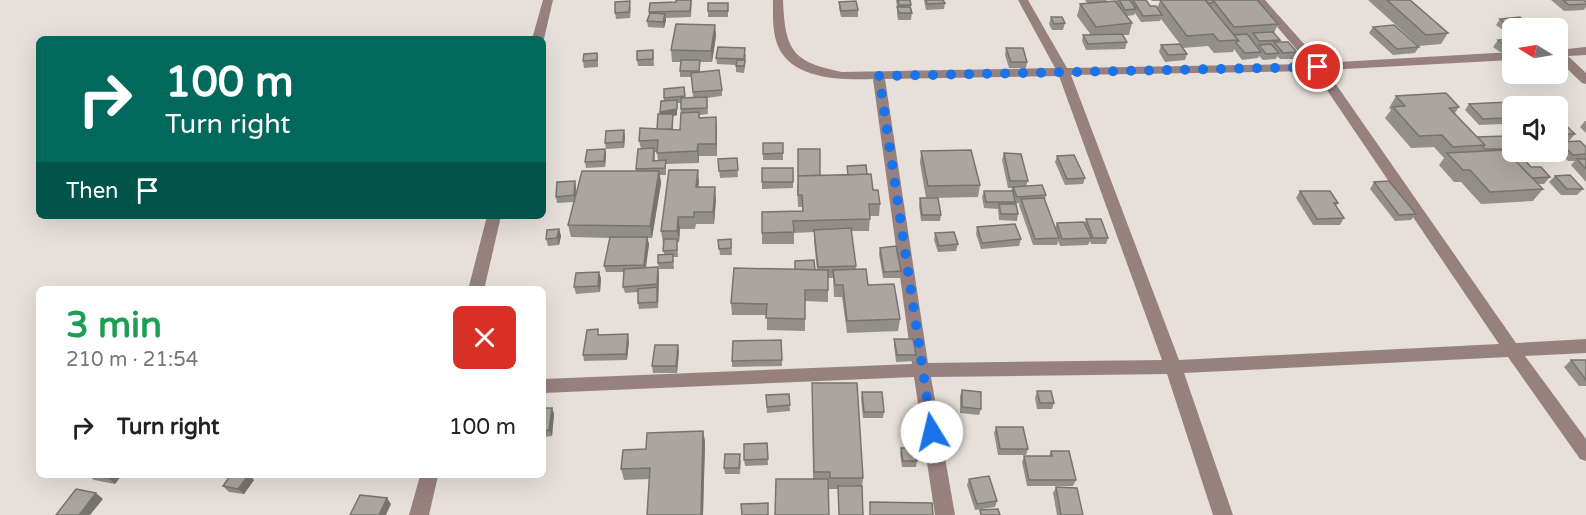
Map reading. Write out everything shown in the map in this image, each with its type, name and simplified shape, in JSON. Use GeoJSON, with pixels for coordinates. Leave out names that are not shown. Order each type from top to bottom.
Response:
{"type":"FeatureCollection","features":[{"type":"Feature","properties":{"kind":"street"},"geometry":{"type":"LineString","coordinates":[[539,36],[548,0]]}},
{"type":"Feature","properties":{"kind":"street"},"geometry":{"type":"LineString","coordinates":[[778,0],[780,40],[788,57],[811,70],[842,76],[1318,67],[1502,58]]}},
{"type":"Feature","properties":{"kind":"street"},"geometry":{"type":"LineString","coordinates":[[1023,0],[1064,73],[1173,367],[1223,515]]}},
{"type":"Feature","properties":{"kind":"street"},"geometry":{"type":"LineString","coordinates":[[1259,0],[1318,67],[1512,350],[1586,453]]}},
{"type":"Feature","properties":{"kind":"street"},"geometry":{"type":"LineString","coordinates":[[1568,53],[1586,51]]}},
{"type":"Feature","properties":{"kind":"street"},"geometry":{"type":"LineString","coordinates":[[1568,63],[1586,80]]}},
{"type":"Feature","properties":{"kind":"street"},"geometry":{"type":"LineString","coordinates":[[879,76],[921,370],[945,515]]}},
{"type":"Feature","properties":{"kind":"street"},"geometry":{"type":"LineString","coordinates":[[477,286],[493,219]]}},
{"type":"Feature","properties":{"kind":"street"},"geometry":{"type":"LineString","coordinates":[[546,386],[921,370],[1173,367],[1586,346]]}},
{"type":"Feature","properties":{"kind":"street"},"geometry":{"type":"LineString","coordinates":[[419,515],[428,478]]}},
{"type":"Feature","properties":{"kind":"building"},"geometry":{"type":"Polygon","coordinates":[[[676,0],[691,0],[690,11],[649,12],[650,3],[676,2],[676,0]]]}},
{"type":"Feature","properties":{"kind":"building"},"geometry":{"type":"Polygon","coordinates":[[[898,0],[910,0],[911,5],[899,5],[898,0]]]}},
{"type":"Feature","properties":{"kind":"building"},"geometry":{"type":"Polygon","coordinates":[[[926,0],[943,0],[945,3],[927,4],[926,0]]]}},
{"type":"Feature","properties":{"kind":"building"},"geometry":{"type":"Polygon","coordinates":[[[1119,0],[1130,0],[1136,9],[1125,10],[1119,0]]]}},
{"type":"Feature","properties":{"kind":"building"},"geometry":{"type":"Polygon","coordinates":[[[1133,0],[1146,0],[1150,6],[1156,6],[1162,15],[1143,16],[1133,0]]]}},
{"type":"Feature","properties":{"kind":"building"},"geometry":{"type":"Polygon","coordinates":[[[1160,0],[1205,0],[1238,40],[1219,41],[1213,34],[1187,36],[1160,0]]]}},
{"type":"Feature","properties":{"kind":"building"},"geometry":{"type":"Polygon","coordinates":[[[1213,0],[1257,0],[1278,24],[1234,27],[1213,0]]]}},
{"type":"Feature","properties":{"kind":"building"},"geometry":{"type":"Polygon","coordinates":[[[1387,0],[1410,0],[1448,33],[1426,35],[1387,0]]]}},
{"type":"Feature","properties":{"kind":"building"},"geometry":{"type":"Polygon","coordinates":[[[1563,0],[1584,0],[1586,4],[1569,5],[1563,0]]]}},
{"type":"Feature","properties":{"kind":"building"},"geometry":{"type":"Polygon","coordinates":[[[630,1],[629,12],[615,13],[615,2],[630,1]]]}},
{"type":"Feature","properties":{"kind":"building"},"geometry":{"type":"Polygon","coordinates":[[[856,1],[858,10],[841,11],[839,2],[856,1]]]}},
{"type":"Feature","properties":{"kind":"building"},"geometry":{"type":"Polygon","coordinates":[[[1115,1],[1132,23],[1096,27],[1080,4],[1115,1]]]}},
{"type":"Feature","properties":{"kind":"building"},"geometry":{"type":"Polygon","coordinates":[[[708,3],[728,3],[728,11],[708,11],[708,3]]]}},
{"type":"Feature","properties":{"kind":"building"},"geometry":{"type":"Polygon","coordinates":[[[897,7],[910,7],[912,13],[899,13],[897,7]]]}},
{"type":"Feature","properties":{"kind":"building"},"geometry":{"type":"Polygon","coordinates":[[[650,13],[665,14],[663,22],[647,21],[650,13]]]}},
{"type":"Feature","properties":{"kind":"building"},"geometry":{"type":"Polygon","coordinates":[[[1051,17],[1062,17],[1065,23],[1054,24],[1051,17]]]}},
{"type":"Feature","properties":{"kind":"building"},"geometry":{"type":"Polygon","coordinates":[[[676,24],[715,25],[711,51],[671,50],[676,24]]]}},
{"type":"Feature","properties":{"kind":"building"},"geometry":{"type":"Polygon","coordinates":[[[1394,25],[1419,47],[1397,49],[1373,27],[1394,25]]]}},
{"type":"Feature","properties":{"kind":"building"},"geometry":{"type":"Polygon","coordinates":[[[1273,32],[1280,40],[1259,41],[1253,33],[1273,32]]]}},
{"type":"Feature","properties":{"kind":"building"},"geometry":{"type":"Polygon","coordinates":[[[1122,34],[1127,42],[1088,44],[1083,35],[1122,34]]]}},
{"type":"Feature","properties":{"kind":"building"},"geometry":{"type":"Polygon","coordinates":[[[1247,34],[1261,52],[1245,53],[1236,43],[1239,41],[1234,35],[1247,34]]]}},
{"type":"Feature","properties":{"kind":"building"},"geometry":{"type":"Polygon","coordinates":[[[1274,42],[1288,42],[1297,52],[1283,53],[1274,42]]]}},
{"type":"Feature","properties":{"kind":"building"},"geometry":{"type":"Polygon","coordinates":[[[1180,44],[1187,54],[1168,55],[1161,45],[1180,44]]]}},
{"type":"Feature","properties":{"kind":"building"},"geometry":{"type":"Polygon","coordinates":[[[1271,44],[1279,53],[1266,54],[1259,45],[1271,44]]]}},
{"type":"Feature","properties":{"kind":"building"},"geometry":{"type":"Polygon","coordinates":[[[718,47],[745,48],[744,59],[716,58],[718,47]]]}},
{"type":"Feature","properties":{"kind":"building"},"geometry":{"type":"Polygon","coordinates":[[[1006,48],[1023,48],[1027,62],[1011,62],[1006,48]]]}},
{"type":"Feature","properties":{"kind":"building"},"geometry":{"type":"Polygon","coordinates":[[[653,50],[653,59],[637,60],[637,51],[653,50]]]}},
{"type":"Feature","properties":{"kind":"building"},"geometry":{"type":"Polygon","coordinates":[[[597,53],[597,60],[583,61],[584,54],[597,53]]]}},
{"type":"Feature","properties":{"kind":"building"},"geometry":{"type":"Polygon","coordinates":[[[681,60],[700,60],[699,71],[680,71],[681,60]]]}},
{"type":"Feature","properties":{"kind":"building"},"geometry":{"type":"Polygon","coordinates":[[[737,60],[745,60],[744,66],[736,66],[737,60]]]}},
{"type":"Feature","properties":{"kind":"building"},"geometry":{"type":"Polygon","coordinates":[[[719,70],[722,90],[693,92],[691,73],[719,70]]]}},
{"type":"Feature","properties":{"kind":"building"},"geometry":{"type":"Polygon","coordinates":[[[684,87],[685,96],[664,98],[664,89],[684,87]]]}},
{"type":"Feature","properties":{"kind":"building"},"geometry":{"type":"Polygon","coordinates":[[[1446,93],[1459,107],[1449,108],[1485,145],[1453,147],[1442,135],[1419,136],[1393,107],[1405,106],[1396,96],[1446,93]]]}},
{"type":"Feature","properties":{"kind":"building"},"geometry":{"type":"Polygon","coordinates":[[[707,97],[707,108],[681,109],[681,98],[707,97]]]}},
{"type":"Feature","properties":{"kind":"building"},"geometry":{"type":"Polygon","coordinates":[[[677,100],[677,109],[660,112],[661,101],[677,100]]]}},
{"type":"Feature","properties":{"kind":"building"},"geometry":{"type":"Polygon","coordinates":[[[1502,102],[1502,118],[1483,119],[1469,104],[1502,102]]]}},
{"type":"Feature","properties":{"kind":"building"},"geometry":{"type":"Polygon","coordinates":[[[699,112],[699,118],[716,117],[716,144],[698,144],[697,151],[657,153],[658,140],[639,141],[640,128],[680,130],[681,113],[699,112]]]}},
{"type":"Feature","properties":{"kind":"building"},"geometry":{"type":"Polygon","coordinates":[[[658,114],[673,114],[672,129],[657,129],[658,114]]]}},
{"type":"Feature","properties":{"kind":"building"},"geometry":{"type":"Polygon","coordinates":[[[1568,127],[1575,134],[1568,134],[1568,127]]]}},
{"type":"Feature","properties":{"kind":"building"},"geometry":{"type":"Polygon","coordinates":[[[624,130],[623,142],[605,143],[606,131],[624,130]]]}},
{"type":"Feature","properties":{"kind":"building"},"geometry":{"type":"Polygon","coordinates":[[[1502,136],[1502,149],[1485,149],[1483,147],[1485,145],[1477,137],[1502,136]]]}},
{"type":"Feature","properties":{"kind":"building"},"geometry":{"type":"Polygon","coordinates":[[[1580,141],[1586,147],[1586,154],[1573,155],[1568,150],[1568,142],[1580,141]]]}},
{"type":"Feature","properties":{"kind":"building"},"geometry":{"type":"Polygon","coordinates":[[[763,143],[783,143],[783,153],[763,154],[763,143]]]}},
{"type":"Feature","properties":{"kind":"building"},"geometry":{"type":"Polygon","coordinates":[[[654,148],[653,161],[666,160],[665,168],[636,169],[638,149],[654,148]]]}},
{"type":"Feature","properties":{"kind":"building"},"geometry":{"type":"Polygon","coordinates":[[[605,149],[604,161],[585,162],[587,150],[605,149]]]}},
{"type":"Feature","properties":{"kind":"building"},"geometry":{"type":"Polygon","coordinates":[[[798,149],[820,149],[820,175],[798,176],[798,149]]]}},
{"type":"Feature","properties":{"kind":"building"},"geometry":{"type":"Polygon","coordinates":[[[971,150],[980,185],[928,186],[921,151],[971,150]]]}},
{"type":"Feature","properties":{"kind":"building"},"geometry":{"type":"Polygon","coordinates":[[[1502,150],[1502,162],[1517,162],[1543,189],[1490,192],[1470,170],[1463,170],[1447,153],[1502,150]]]}},
{"type":"Feature","properties":{"kind":"building"},"geometry":{"type":"Polygon","coordinates":[[[1004,153],[1021,154],[1028,181],[1010,181],[1004,153]]]}},
{"type":"Feature","properties":{"kind":"building"},"geometry":{"type":"Polygon","coordinates":[[[1074,155],[1085,178],[1067,179],[1057,156],[1074,155]]]}},
{"type":"Feature","properties":{"kind":"building"},"geometry":{"type":"Polygon","coordinates":[[[737,158],[738,170],[719,171],[718,159],[737,158]]]}},
{"type":"Feature","properties":{"kind":"building"},"geometry":{"type":"Polygon","coordinates":[[[1577,159],[1586,159],[1586,169],[1577,159]]]}},
{"type":"Feature","properties":{"kind":"building"},"geometry":{"type":"Polygon","coordinates":[[[1517,162],[1526,162],[1531,167],[1541,167],[1550,177],[1532,178],[1517,162]]]}},
{"type":"Feature","properties":{"kind":"building"},"geometry":{"type":"Polygon","coordinates":[[[866,165],[867,174],[848,175],[847,166],[866,165]]]}},
{"type":"Feature","properties":{"kind":"building"},"geometry":{"type":"Polygon","coordinates":[[[762,168],[793,168],[793,182],[762,182],[762,168]]]}},
{"type":"Feature","properties":{"kind":"building"},"geometry":{"type":"Polygon","coordinates":[[[669,170],[698,170],[696,187],[715,187],[713,212],[694,212],[694,217],[678,217],[677,231],[661,231],[669,170]]]}},
{"type":"Feature","properties":{"kind":"building"},"geometry":{"type":"Polygon","coordinates":[[[582,171],[659,171],[650,226],[568,225],[582,171]]]}},
{"type":"Feature","properties":{"kind":"building"},"geometry":{"type":"Polygon","coordinates":[[[871,174],[873,190],[878,190],[880,204],[869,204],[870,219],[793,221],[794,232],[762,233],[762,212],[803,211],[802,195],[798,195],[798,176],[871,174]]]}},
{"type":"Feature","properties":{"kind":"building"},"geometry":{"type":"Polygon","coordinates":[[[1570,175],[1583,189],[1567,189],[1555,176],[1570,175]]]}},
{"type":"Feature","properties":{"kind":"building"},"geometry":{"type":"Polygon","coordinates":[[[575,181],[574,195],[556,197],[557,182],[575,181]]]}},
{"type":"Feature","properties":{"kind":"building"},"geometry":{"type":"Polygon","coordinates":[[[1389,181],[1416,214],[1399,215],[1374,182],[1389,181]]]}},
{"type":"Feature","properties":{"kind":"building"},"geometry":{"type":"Polygon","coordinates":[[[1042,185],[1046,195],[1017,197],[1013,187],[1042,185]]]}},
{"type":"Feature","properties":{"kind":"building"},"geometry":{"type":"Polygon","coordinates":[[[984,191],[1013,191],[1015,202],[986,202],[984,191]]]}},
{"type":"Feature","properties":{"kind":"building"},"geometry":{"type":"Polygon","coordinates":[[[1300,191],[1330,191],[1338,203],[1334,203],[1344,218],[1317,219],[1300,191]]]}},
{"type":"Feature","properties":{"kind":"building"},"geometry":{"type":"Polygon","coordinates":[[[920,198],[938,198],[941,215],[922,215],[920,198]]]}},
{"type":"Feature","properties":{"kind":"building"},"geometry":{"type":"Polygon","coordinates":[[[1044,198],[1059,238],[1035,239],[1021,199],[1044,198]]]}},
{"type":"Feature","properties":{"kind":"building"},"geometry":{"type":"Polygon","coordinates":[[[999,204],[1016,204],[1018,214],[1001,214],[999,204]]]}},
{"type":"Feature","properties":{"kind":"building"},"geometry":{"type":"Polygon","coordinates":[[[1086,219],[1101,219],[1108,238],[1093,238],[1086,219]]]}},
{"type":"Feature","properties":{"kind":"building"},"geometry":{"type":"Polygon","coordinates":[[[1084,222],[1091,238],[1062,239],[1057,223],[1084,222]]]}},
{"type":"Feature","properties":{"kind":"building"},"geometry":{"type":"Polygon","coordinates":[[[1015,224],[1021,239],[982,243],[977,227],[1015,224]]]}},
{"type":"Feature","properties":{"kind":"building"},"geometry":{"type":"Polygon","coordinates":[[[851,228],[856,266],[818,267],[814,230],[851,228]]]}},
{"type":"Feature","properties":{"kind":"building"},"geometry":{"type":"Polygon","coordinates":[[[559,229],[557,238],[546,239],[547,230],[559,229]]]}},
{"type":"Feature","properties":{"kind":"building"},"geometry":{"type":"Polygon","coordinates":[[[954,232],[958,244],[939,246],[935,233],[954,232]]]}},
{"type":"Feature","properties":{"kind":"building"},"geometry":{"type":"Polygon","coordinates":[[[610,237],[647,237],[644,265],[604,266],[610,237]]]}},
{"type":"Feature","properties":{"kind":"building"},"geometry":{"type":"Polygon","coordinates":[[[664,239],[677,239],[677,250],[663,251],[664,239]]]}},
{"type":"Feature","properties":{"kind":"building"},"geometry":{"type":"Polygon","coordinates":[[[731,239],[731,248],[719,249],[718,240],[731,239]]]}},
{"type":"Feature","properties":{"kind":"building"},"geometry":{"type":"Polygon","coordinates":[[[896,246],[901,271],[884,272],[880,248],[896,246]]]}},
{"type":"Feature","properties":{"kind":"building"},"geometry":{"type":"Polygon","coordinates":[[[673,254],[673,262],[658,263],[658,255],[673,254]]]}},
{"type":"Feature","properties":{"kind":"building"},"geometry":{"type":"Polygon","coordinates":[[[814,260],[815,270],[795,269],[795,261],[814,260]]]}},
{"type":"Feature","properties":{"kind":"building"},"geometry":{"type":"Polygon","coordinates":[[[658,267],[657,284],[623,287],[624,269],[658,267]]]}},
{"type":"Feature","properties":{"kind":"building"},"geometry":{"type":"Polygon","coordinates":[[[734,268],[828,270],[828,290],[805,290],[805,319],[766,318],[767,304],[731,303],[734,268]]]}},
{"type":"Feature","properties":{"kind":"building"},"geometry":{"type":"Polygon","coordinates":[[[866,269],[868,285],[894,284],[900,319],[847,321],[843,285],[835,285],[833,270],[866,269]]]}},
{"type":"Feature","properties":{"kind":"building"},"geometry":{"type":"Polygon","coordinates":[[[599,272],[598,286],[574,287],[576,273],[599,272]]]}},
{"type":"Feature","properties":{"kind":"building"},"geometry":{"type":"Polygon","coordinates":[[[657,287],[657,302],[638,303],[638,289],[657,287]]]}},
{"type":"Feature","properties":{"kind":"building"},"geometry":{"type":"Polygon","coordinates":[[[598,329],[598,335],[628,334],[626,354],[583,355],[587,330],[598,329]]]}},
{"type":"Feature","properties":{"kind":"building"},"geometry":{"type":"Polygon","coordinates":[[[894,339],[913,339],[916,355],[897,355],[894,339]]]}},
{"type":"Feature","properties":{"kind":"building"},"geometry":{"type":"Polygon","coordinates":[[[781,340],[782,360],[732,361],[733,341],[781,340]]]}},
{"type":"Feature","properties":{"kind":"building"},"geometry":{"type":"Polygon","coordinates":[[[655,345],[678,345],[676,366],[652,366],[655,345]]]}},
{"type":"Feature","properties":{"kind":"building"},"geometry":{"type":"Polygon","coordinates":[[[1571,360],[1586,360],[1586,380],[1571,360]]]}},
{"type":"Feature","properties":{"kind":"building"},"geometry":{"type":"Polygon","coordinates":[[[812,383],[857,383],[863,478],[830,478],[830,472],[814,472],[812,383]]]}},
{"type":"Feature","properties":{"kind":"building"},"geometry":{"type":"Polygon","coordinates":[[[962,390],[981,392],[981,409],[962,407],[962,390]]]}},
{"type":"Feature","properties":{"kind":"building"},"geometry":{"type":"Polygon","coordinates":[[[1037,391],[1051,391],[1054,403],[1040,403],[1037,391]]]}},
{"type":"Feature","properties":{"kind":"building"},"geometry":{"type":"Polygon","coordinates":[[[862,392],[882,392],[884,412],[864,412],[862,392]]]}},
{"type":"Feature","properties":{"kind":"building"},"geometry":{"type":"Polygon","coordinates":[[[789,394],[790,405],[767,407],[766,395],[789,394]]]}},
{"type":"Feature","properties":{"kind":"building"},"geometry":{"type":"Polygon","coordinates":[[[546,408],[552,408],[549,430],[546,430],[546,408]]]}},
{"type":"Feature","properties":{"kind":"building"},"geometry":{"type":"Polygon","coordinates":[[[996,427],[1023,427],[1028,449],[1000,449],[996,427]]]}},
{"type":"Feature","properties":{"kind":"building"},"geometry":{"type":"Polygon","coordinates":[[[703,431],[701,515],[647,515],[650,468],[621,469],[623,450],[646,449],[647,433],[703,431]]]}},
{"type":"Feature","properties":{"kind":"building"},"geometry":{"type":"Polygon","coordinates":[[[767,443],[768,459],[744,460],[744,444],[767,443]]]}},
{"type":"Feature","properties":{"kind":"building"},"geometry":{"type":"Polygon","coordinates":[[[901,448],[916,448],[917,461],[903,461],[901,448]]]}},
{"type":"Feature","properties":{"kind":"building"},"geometry":{"type":"Polygon","coordinates":[[[1051,451],[1069,451],[1076,480],[1029,480],[1024,456],[1052,456],[1051,451]]]}},
{"type":"Feature","properties":{"kind":"building"},"geometry":{"type":"Polygon","coordinates":[[[725,454],[740,454],[739,468],[724,468],[725,454]]]}},
{"type":"Feature","properties":{"kind":"building"},"geometry":{"type":"Polygon","coordinates":[[[989,476],[997,501],[977,504],[969,479],[989,476]]]}},
{"type":"Feature","properties":{"kind":"building"},"geometry":{"type":"Polygon","coordinates":[[[229,478],[246,478],[238,489],[223,486],[229,478]]]}},
{"type":"Feature","properties":{"kind":"building"},"geometry":{"type":"Polygon","coordinates":[[[776,479],[828,479],[829,515],[775,515],[776,479]]]}},
{"type":"Feature","properties":{"kind":"building"},"geometry":{"type":"Polygon","coordinates":[[[838,486],[862,486],[863,515],[839,515],[838,486]]]}},
{"type":"Feature","properties":{"kind":"building"},"geometry":{"type":"Polygon","coordinates":[[[1056,487],[1077,488],[1083,515],[1061,515],[1056,487]]]}},
{"type":"Feature","properties":{"kind":"building"},"geometry":{"type":"Polygon","coordinates":[[[76,489],[96,493],[79,515],[56,515],[76,489]]]}},
{"type":"Feature","properties":{"kind":"building"},"geometry":{"type":"Polygon","coordinates":[[[360,495],[387,498],[379,515],[350,515],[360,495]]]}},
{"type":"Feature","properties":{"kind":"building"},"geometry":{"type":"Polygon","coordinates":[[[870,502],[932,503],[933,515],[870,515],[870,502]]]}},
{"type":"Feature","properties":{"kind":"building"},"geometry":{"type":"Polygon","coordinates":[[[768,503],[768,515],[742,515],[741,504],[768,503]]]}},
{"type":"Feature","properties":{"kind":"building"},"geometry":{"type":"Polygon","coordinates":[[[998,509],[1000,515],[981,515],[980,510],[998,509]]]}},
{"type":"Feature","properties":{"kind":"route"},"geometry":{"type":"LineString","coordinates":[[932,432],[879,76],[1318,67]]}}]}
